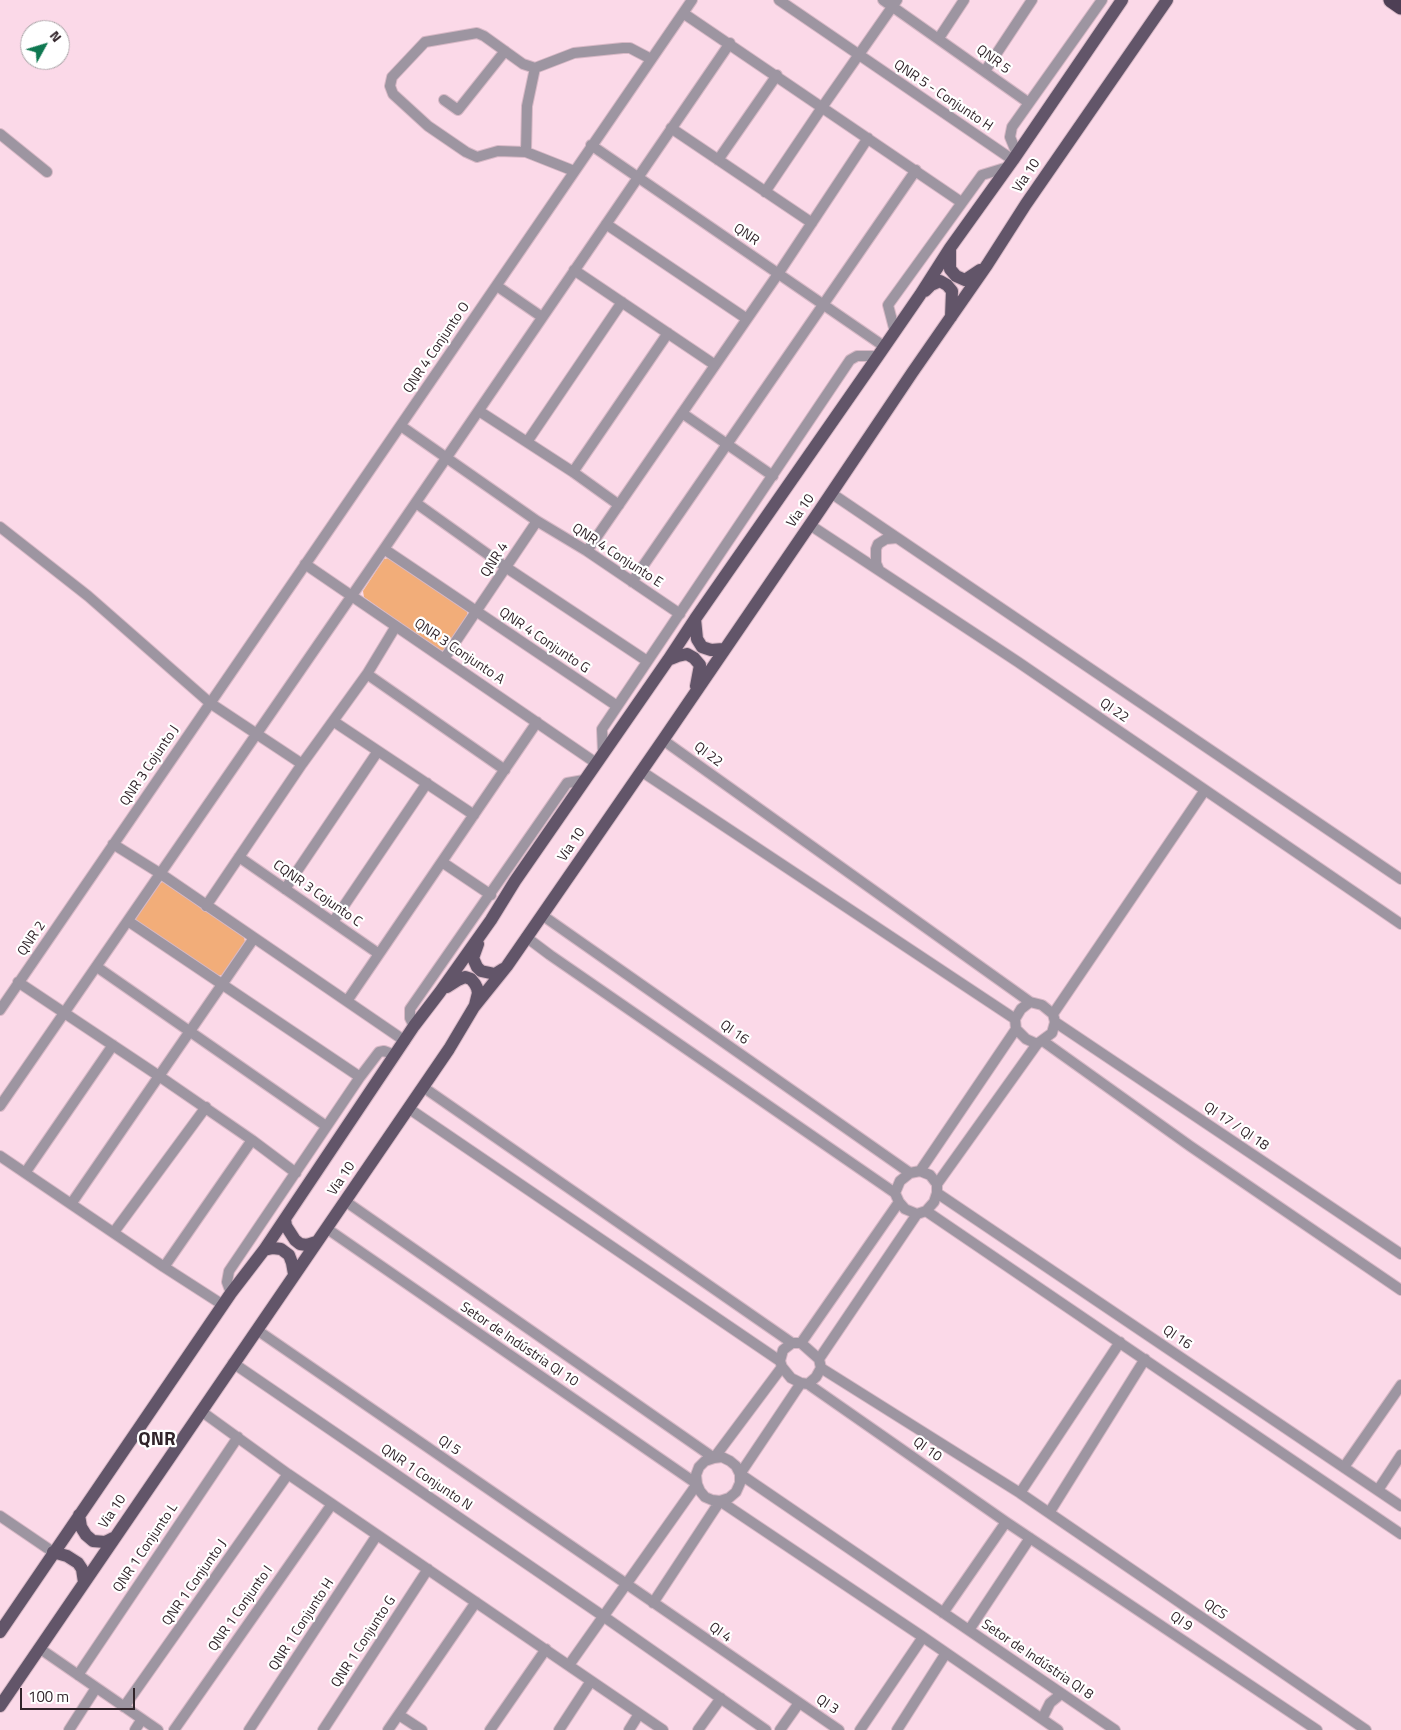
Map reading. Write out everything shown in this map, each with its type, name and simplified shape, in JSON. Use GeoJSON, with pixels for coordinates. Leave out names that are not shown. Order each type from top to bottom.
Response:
{"type":"FeatureCollection","features":[{"type":"Feature","properties":{"kind":"highway"},"geometry":{"type":"LineString","coordinates":[[1390,0],[1401,7]]}},
{"type":"Feature","properties":{"kind":"main road","name":"Via 10"},"geometry":{"type":"LineString","coordinates":[[0,1632],[223,1305],[264,1250],[414,1026],[491,920],[584,780],[882,351],[950,248],[1122,0]]}},
{"type":"Feature","properties":{"kind":"main road","name":"Via 10"},"geometry":{"type":"LineString","coordinates":[[0,1706],[449,1049],[474,1007],[507,966],[663,740],[723,649],[987,265],[1026,204],[1167,0]]}},
{"type":"Feature","properties":{"kind":"main road"},"geometry":{"type":"LineString","coordinates":[[950,248],[950,269],[956,276],[965,280],[987,265]]}},
{"type":"Feature","properties":{"kind":"main road"},"geometry":{"type":"LineString","coordinates":[[920,295],[931,285],[940,282],[947,285],[952,291],[951,317]]}},
{"type":"Feature","properties":{"kind":"main road"},"geometry":{"type":"LineString","coordinates":[[695,619],[697,639],[702,647],[711,650],[723,649]]}},
{"type":"Feature","properties":{"kind":"main road"},"geometry":{"type":"LineString","coordinates":[[668,660],[687,654],[694,658],[700,665],[695,691]]}},
{"type":"Feature","properties":{"kind":"main road"},"geometry":{"type":"LineString","coordinates":[[491,920],[476,949],[473,958],[474,962],[481,971],[488,974],[495,974],[507,966]]}},
{"type":"Feature","properties":{"kind":"main road"},"geometry":{"type":"LineString","coordinates":[[440,992],[465,977],[475,984],[478,993],[474,1007]]}},
{"type":"Feature","properties":{"kind":"main road"},"geometry":{"type":"LineString","coordinates":[[285,1219],[286,1226],[300,1244],[316,1242]]}},
{"type":"Feature","properties":{"kind":"main road"},"geometry":{"type":"LineString","coordinates":[[264,1250],[273,1248],[289,1255],[294,1274]]}},
{"type":"Feature","properties":{"kind":"main road"},"geometry":{"type":"LineString","coordinates":[[79,1515],[81,1527],[93,1541],[106,1542],[113,1538]]}},
{"type":"Feature","properties":{"kind":"main road"},"geometry":{"type":"LineString","coordinates":[[53,1552],[66,1556],[78,1563],[82,1569],[84,1582]]}},
{"type":"Feature","properties":{"kind":"street"},"geometry":{"type":"LineString","coordinates":[[692,0],[683,13],[730,43],[962,202]]}},
{"type":"Feature","properties":{"kind":"street","name":"QNR 5 - Conjunto H"},"geometry":{"type":"LineString","coordinates":[[779,0],[1012,160]]}},
{"type":"Feature","properties":{"kind":"street","name":"QNR 5"},"geometry":{"type":"LineString","coordinates":[[883,0],[895,4],[1029,103]]}},
{"type":"Feature","properties":{"kind":"street"},"geometry":{"type":"LineString","coordinates":[[939,38],[964,0]]}},
{"type":"Feature","properties":{"kind":"street"},"geometry":{"type":"LineString","coordinates":[[985,71],[1032,0]]}},
{"type":"Feature","properties":{"kind":"street"},"geometry":{"type":"LineString","coordinates":[[895,332],[888,305],[982,175],[1012,160],[1010,137],[1012,127],[1102,0]]}},
{"type":"Feature","properties":{"kind":"street"},"geometry":{"type":"LineString","coordinates":[[765,192],[822,106],[895,4]]}},
{"type":"Feature","properties":{"kind":"street","name":"QNR 4 Conjunto O"},"geometry":{"type":"LineString","coordinates":[[400,426],[683,13]]}},
{"type":"Feature","properties":{"kind":"street"},"geometry":{"type":"LineString","coordinates":[[574,171],[526,152],[498,151],[477,157],[466,152],[428,126],[393,94],[390,86],[392,77],[425,42],[477,33],[523,64],[536,68],[574,53],[623,48],[630,48],[651,59]]}},
{"type":"Feature","properties":{"kind":"street"},"geometry":{"type":"LineString","coordinates":[[0,1106],[416,503],[730,43]]}},
{"type":"Feature","properties":{"kind":"street"},"geometry":{"type":"LineString","coordinates":[[444,100],[458,110],[505,51]]}},
{"type":"Feature","properties":{"kind":"street"},"geometry":{"type":"LineString","coordinates":[[526,152],[527,106],[536,68]]}},
{"type":"Feature","properties":{"kind":"street"},"geometry":{"type":"LineString","coordinates":[[718,160],[777,75]]}},
{"type":"Feature","properties":{"kind":"street"},"geometry":{"type":"LineString","coordinates":[[671,128],[812,223]]}},
{"type":"Feature","properties":{"kind":"street"},"geometry":{"type":"LineString","coordinates":[[0,134],[47,172]]}},
{"type":"Feature","properties":{"kind":"street"},"geometry":{"type":"LineString","coordinates":[[587,551],[778,274],[868,138]]}},
{"type":"Feature","properties":{"kind":"street","name":"QNR"},"geometry":{"type":"LineString","coordinates":[[592,145],[637,178],[823,304],[882,351]]}},
{"type":"Feature","properties":{"kind":"street"},"geometry":{"type":"LineString","coordinates":[[632,582],[916,170]]}},
{"type":"Feature","properties":{"kind":"street"},"geometry":{"type":"LineString","coordinates":[[606,224],[746,319]]}},
{"type":"Feature","properties":{"kind":"street"},"geometry":{"type":"LineString","coordinates":[[574,270],[715,365]]}},
{"type":"Feature","properties":{"kind":"street"},"geometry":{"type":"LineString","coordinates":[[497,286],[542,317]]}},
{"type":"Feature","properties":{"kind":"street"},"geometry":{"type":"LineString","coordinates":[[527,442],[622,302]]}},
{"type":"Feature","properties":{"kind":"street"},"geometry":{"type":"LineString","coordinates":[[573,472],[668,333]]}},
{"type":"Feature","properties":{"kind":"street"},"geometry":{"type":"LineString","coordinates":[[600,758],[602,729],[850,360],[857,356],[882,351]]}},
{"type":"Feature","properties":{"kind":"street"},"geometry":{"type":"LineString","coordinates":[[479,411],[573,472],[619,505]]}},
{"type":"Feature","properties":{"kind":"street"},"geometry":{"type":"LineString","coordinates":[[682,413],[773,476]]}},
{"type":"Feature","properties":{"kind":"street"},"geometry":{"type":"LineString","coordinates":[[305,564],[400,426],[537,521]]}},
{"type":"Feature","properties":{"kind":"street"},"geometry":{"type":"LineString","coordinates":[[831,493],[1401,879]]}},
{"type":"Feature","properties":{"kind":"street"},"geometry":{"type":"LineString","coordinates":[[416,503],[507,568],[647,661]]}},
{"type":"Feature","properties":{"kind":"street","name":"QNR 4 Conjunto E"},"geometry":{"type":"LineString","coordinates":[[537,521],[587,551],[680,614]]}},
{"type":"Feature","properties":{"kind":"street","name":"QNR 4"},"geometry":{"type":"LineString","coordinates":[[477,613],[537,521]]}},
{"type":"Feature","properties":{"kind":"street","name":"QI 22"},"geometry":{"type":"LineString","coordinates":[[810,525],[1018,662],[1401,924]]}},
{"type":"Feature","properties":{"kind":"street"},"geometry":{"type":"LineString","coordinates":[[0,527],[88,596],[210,703],[302,764]]}},
{"type":"Feature","properties":{"kind":"street"},"geometry":{"type":"LineString","coordinates":[[879,570],[876,563],[878,544],[886,539],[897,538]]}},
{"type":"Feature","properties":{"kind":"street"},"geometry":{"type":"LineString","coordinates":[[384,549],[477,613]]}},
{"type":"Feature","properties":{"kind":"street","name":"QNR 3 Conjunto A"},"geometry":{"type":"LineString","coordinates":[[305,564],[537,722],[600,758]]}},
{"type":"Feature","properties":{"kind":"street","name":"QNR 3 Cojunto J"},"geometry":{"type":"LineString","coordinates":[[113,844],[305,564]]}},
{"type":"Feature","properties":{"kind":"street","name":"QNR 4 Conjunto G"},"geometry":{"type":"LineString","coordinates":[[444,659],[477,613],[617,706]]}},
{"type":"Feature","properties":{"kind":"street"},"geometry":{"type":"LineString","coordinates":[[206,906],[302,764],[367,674],[396,626]]}},
{"type":"Feature","properties":{"kind":"street"},"geometry":{"type":"LineString","coordinates":[[367,674],[505,770]]}},
{"type":"Feature","properties":{"kind":"street"},"geometry":{"type":"LineString","coordinates":[[334,721],[474,815]]}},
{"type":"Feature","properties":{"kind":"street"},"geometry":{"type":"LineString","coordinates":[[348,1001],[537,722]]}},
{"type":"Feature","properties":{"kind":"street","name":"QI 22"},"geometry":{"type":"LineString","coordinates":[[663,740],[1030,1002]]}},
{"type":"Feature","properties":{"kind":"street"},"geometry":{"type":"LineString","coordinates":[[285,889],[378,751]]}},
{"type":"Feature","properties":{"kind":"street"},"geometry":{"type":"LineString","coordinates":[[641,771],[1016,1024],[1026,1039],[1040,1042],[1401,1290]]}},
{"type":"Feature","properties":{"kind":"street"},"geometry":{"type":"LineString","coordinates":[[414,1026],[410,1018],[410,1009],[567,784],[584,780]]}},
{"type":"Feature","properties":{"kind":"street"},"geometry":{"type":"LineString","coordinates":[[333,922],[426,783]]}},
{"type":"Feature","properties":{"kind":"street"},"geometry":{"type":"LineString","coordinates":[[740,1474],[804,1383],[816,1377],[820,1363],[922,1212],[934,1202],[937,1189],[1040,1042],[1052,1033],[1054,1018],[1205,790]]}},
{"type":"Feature","properties":{"kind":"street"},"geometry":{"type":"LineString","coordinates":[[113,844],[405,1041]]}},
{"type":"Feature","properties":{"kind":"street","name":"QNR 2"},"geometry":{"type":"LineString","coordinates":[[0,1010],[113,844]]}},
{"type":"Feature","properties":{"kind":"street","name":"CQNR 3 Cojunto C"},"geometry":{"type":"LineString","coordinates":[[239,857],[379,954]]}},
{"type":"Feature","properties":{"kind":"street"},"geometry":{"type":"LineString","coordinates":[[442,862],[491,894]]}},
{"type":"Feature","properties":{"kind":"street","name":"QI 16"},"geometry":{"type":"LineString","coordinates":[[542,915],[915,1172]]}},
{"type":"Feature","properties":{"kind":"street"},"geometry":{"type":"LineString","coordinates":[[128,921],[360,1077]]}},
{"type":"Feature","properties":{"kind":"street"},"geometry":{"type":"LineString","coordinates":[[526,937],[897,1197],[905,1209],[922,1212],[1120,1342],[1401,1534]]}},
{"type":"Feature","properties":{"kind":"street"},"geometry":{"type":"LineString","coordinates":[[71,1204],[254,938]]}},
{"type":"Feature","properties":{"kind":"street"},"geometry":{"type":"LineString","coordinates":[[97,967],[326,1126]]}},
{"type":"Feature","properties":{"kind":"street"},"geometry":{"type":"LineString","coordinates":[[18,982],[206,1108],[296,1173]]}},
{"type":"Feature","properties":{"kind":"street"},"geometry":{"type":"LineString","coordinates":[[714,1458],[781,1364],[783,1350],[796,1343],[897,1197],[900,1181],[915,1172],[1016,1024],[1021,1009],[1030,1002],[1042,1005],[1054,1018]]}},
{"type":"Feature","properties":{"kind":"street","name":"QI 17 / QI 18"},"geometry":{"type":"LineString","coordinates":[[1054,1018],[1401,1254]]}},
{"type":"Feature","properties":{"kind":"street"},"geometry":{"type":"LineString","coordinates":[[25,1173],[113,1045]]}},
{"type":"Feature","properties":{"kind":"street"},"geometry":{"type":"LineString","coordinates":[[231,1294],[228,1282],[229,1271],[326,1126],[379,1052],[384,1051],[395,1056]]}},
{"type":"Feature","properties":{"kind":"street"},"geometry":{"type":"LineString","coordinates":[[423,1086],[796,1343],[820,1363]]}},
{"type":"Feature","properties":{"kind":"street"},"geometry":{"type":"LineString","coordinates":[[114,1232],[206,1108]]}},
{"type":"Feature","properties":{"kind":"street"},"geometry":{"type":"LineString","coordinates":[[408,1108],[781,1364],[791,1378],[804,1383]]}},
{"type":"Feature","properties":{"kind":"street"},"geometry":{"type":"LineString","coordinates":[[164,1267],[252,1140]]}},
{"type":"Feature","properties":{"kind":"street"},"geometry":{"type":"LineString","coordinates":[[0,1156],[223,1305]]}},
{"type":"Feature","properties":{"kind":"street"},"geometry":{"type":"LineString","coordinates":[[915,1172],[930,1175],[937,1189]]}},
{"type":"Feature","properties":{"kind":"street","name":"QI 16"},"geometry":{"type":"LineString","coordinates":[[937,1189],[1401,1506]]}},
{"type":"Feature","properties":{"kind":"street","name":"Setor de Indústria QI 10"},"geometry":{"type":"LineString","coordinates":[[345,1202],[714,1458]]}},
{"type":"Feature","properties":{"kind":"street","name":"Setor de Indústria QI 10"},"geometry":{"type":"LineString","coordinates":[[326,1228],[697,1484]]}},
{"type":"Feature","properties":{"kind":"street","name":"QI 5"},"geometry":{"type":"LineString","coordinates":[[257,1330],[626,1584]]}},
{"type":"Feature","properties":{"kind":"street"},"geometry":{"type":"LineString","coordinates":[[1020,1493],[1120,1342]]}},
{"type":"Feature","properties":{"kind":"street"},"geometry":{"type":"LineString","coordinates":[[1049,1513],[1145,1359]]}},
{"type":"Feature","properties":{"kind":"street","name":"QNR 1 Conjunto N"},"geometry":{"type":"LineString","coordinates":[[234,1363],[766,1730]]}},
{"type":"Feature","properties":{"kind":"street","name":"QCS"},"geometry":{"type":"LineString","coordinates":[[820,1363],[1020,1493],[1366,1730]]}},
{"type":"Feature","properties":{"kind":"street","name":"QI 10"},"geometry":{"type":"LineString","coordinates":[[804,1383],[1030,1538]]}},
{"type":"Feature","properties":{"kind":"street"},"geometry":{"type":"LineString","coordinates":[[1344,1467],[1401,1385]]}},
{"type":"Feature","properties":{"kind":"street"},"geometry":{"type":"LineString","coordinates":[[201,1411],[288,1474],[446,1580],[663,1730]]}},
{"type":"Feature","properties":{"kind":"street","name":"QNR 1 Conjunto L"},"geometry":{"type":"LineString","coordinates":[[78,1675],[238,1437]]}},
{"type":"Feature","properties":{"kind":"street"},"geometry":{"type":"LineString","coordinates":[[1378,1490],[1401,1455]]}},
{"type":"Feature","properties":{"kind":"street"},"geometry":{"type":"LineString","coordinates":[[722,1457],[730,1460],[740,1474],[740,1483],[736,1492],[729,1498],[720,1501],[705,1497],[697,1484],[696,1475],[699,1468],[705,1461],[714,1458],[722,1457]]}},
{"type":"Feature","properties":{"kind":"street","name":"QNR 1 Conjunto J"},"geometry":{"type":"LineString","coordinates":[[124,1707],[288,1474]]}},
{"type":"Feature","properties":{"kind":"street","name":"Setor de Indústria QI 8"},"geometry":{"type":"LineString","coordinates":[[740,1474],[1115,1730]]}},
{"type":"Feature","properties":{"kind":"street"},"geometry":{"type":"LineString","coordinates":[[569,1665],[697,1484]]}},
{"type":"Feature","properties":{"kind":"street"},"geometry":{"type":"LineString","coordinates":[[653,1603],[720,1501]]}},
{"type":"Feature","properties":{"kind":"street"},"geometry":{"type":"LineString","coordinates":[[720,1501],[1058,1730]]}},
{"type":"Feature","properties":{"kind":"street","name":"QNR 1 Conjunto I"},"geometry":{"type":"LineString","coordinates":[[174,1730],[332,1504]]}},
{"type":"Feature","properties":{"kind":"street"},"geometry":{"type":"LineString","coordinates":[[0,1516],[53,1552]]}},
{"type":"Feature","properties":{"kind":"street"},"geometry":{"type":"LineString","coordinates":[[943,1613],[1006,1522]]}},
{"type":"Feature","properties":{"kind":"street","name":"QNR 1 Conjunto H"},"geometry":{"type":"LineString","coordinates":[[249,1730],[377,1535]]}},
{"type":"Feature","properties":{"kind":"street"},"geometry":{"type":"LineString","coordinates":[[969,1630],[1030,1538]]}},
{"type":"Feature","properties":{"kind":"street","name":"QI 9"},"geometry":{"type":"LineString","coordinates":[[1030,1538],[1317,1730]]}},
{"type":"Feature","properties":{"kind":"street","name":"QNR 1 Conjunto G"},"geometry":{"type":"LineString","coordinates":[[323,1730],[428,1569]]}},
{"type":"Feature","properties":{"kind":"street","name":"QI 4"},"geometry":{"type":"LineString","coordinates":[[626,1584],[799,1703]]}},
{"type":"Feature","properties":{"kind":"street"},"geometry":{"type":"LineString","coordinates":[[388,1730],[476,1602]]}},
{"type":"Feature","properties":{"kind":"street"},"geometry":{"type":"LineString","coordinates":[[860,1730],[923,1637]]}},
{"type":"Feature","properties":{"kind":"street"},"geometry":{"type":"LineString","coordinates":[[39,1648],[158,1730]]}},
{"type":"Feature","properties":{"kind":"street"},"geometry":{"type":"LineString","coordinates":[[490,1730],[546,1649]]}},
{"type":"Feature","properties":{"kind":"street"},"geometry":{"type":"LineString","coordinates":[[897,1730],[946,1653]]}},
{"type":"Feature","properties":{"kind":"street"},"geometry":{"type":"LineString","coordinates":[[559,1730],[592,1681]]}},
{"type":"Feature","properties":{"kind":"street"},"geometry":{"type":"LineString","coordinates":[[69,1730],[96,1688]]}},
{"type":"Feature","properties":{"kind":"street"},"geometry":{"type":"LineString","coordinates":[[1042,1719],[1050,1703],[1061,1694]]}},
{"type":"Feature","properties":{"kind":"street"},"geometry":{"type":"LineString","coordinates":[[698,1730],[721,1698]]}},
{"type":"Feature","properties":{"kind":"street"},"geometry":{"type":"LineString","coordinates":[[780,1730],[799,1703]]}},
{"type":"Feature","properties":{"kind":"street","name":"QI 3"},"geometry":{"type":"LineString","coordinates":[[799,1703],[839,1730]]}},
{"type":"Feature","properties":{"kind":"street"},"geometry":{"type":"LineString","coordinates":[[629,1730],[639,1714]]}},
{"type":"Feature","properties":{"kind":"street"},"geometry":{"type":"LineString","coordinates":[[399,1715],[422,1730]]}},
{"type":"Feature","properties":{"kind":"street"},"geometry":{"type":"LineString","coordinates":[[135,1730],[142,1719]]}},
{"type":"Feature","properties":{"kind":"street"},"geometry":{"type":"LineString","coordinates":[[867,1720],[873,1730]]}},
{"type":"Feature","properties":{"kind":"shaded area"},"geometry":{"type":"Polygon","coordinates":[[[389,558],[467,611],[468,618],[446,650],[440,651],[364,597],[363,591],[384,559],[389,558]]]}},
{"type":"Feature","properties":{"kind":"shaded area"},"geometry":{"type":"Polygon","coordinates":[[[163,882],[244,937],[245,942],[222,975],[217,976],[137,922],[135,918],[159,883],[163,882]]]}},
{"type":"Feature","properties":{"kind":"district","name":"QNR"},"geometry":{"type":"Point","coordinates":[157,1440]}}]}
